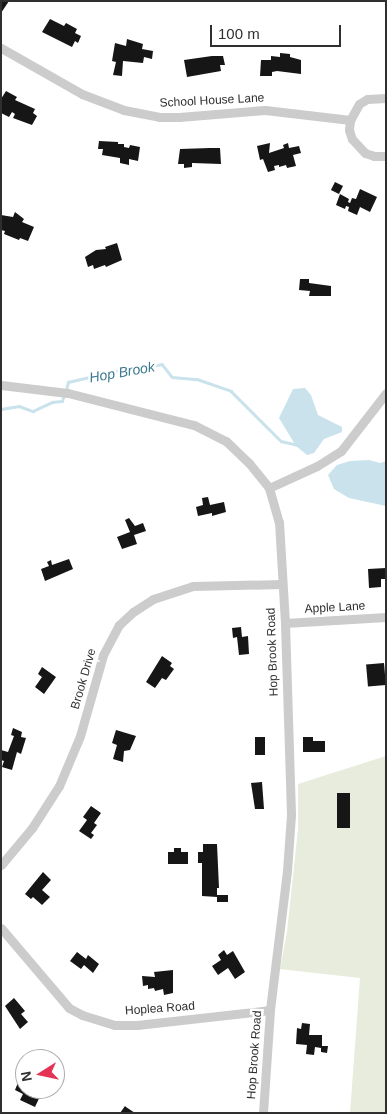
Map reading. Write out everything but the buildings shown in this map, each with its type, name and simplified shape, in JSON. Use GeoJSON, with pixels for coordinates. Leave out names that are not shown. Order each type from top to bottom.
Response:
{"type":"FeatureCollection","features":[{"type":"Feature","properties":{"kind":"street","name":"School House Lane"},"geometry":{"type":"LineString","coordinates":[[1,48],[82,94],[132,112],[159,117],[179,117],[265,110],[350,120]]}},
{"type":"Feature","properties":{"kind":"street"},"geometry":{"type":"LineString","coordinates":[[386,98],[376,97],[359,104],[350,120],[352,139],[358,147],[374,156],[386,156]]}},
{"type":"Feature","properties":{"kind":"street","name":"Hop Brook Road"},"geometry":{"type":"LineString","coordinates":[[1,385],[64,393],[194,425],[226,441],[249,463],[269,488],[279,522],[285,624],[291,815],[287,871],[270,1010],[263,1113]]}},
{"type":"Feature","properties":{"kind":"street"},"geometry":{"type":"LineString","coordinates":[[269,488],[317,466],[340,451],[386,393]]}},
{"type":"Feature","properties":{"kind":"street","name":"Brook Drive"},"geometry":{"type":"LineString","coordinates":[[1,865],[32,828],[59,786],[80,736],[103,654],[119,625],[133,612],[153,599],[193,586],[282,584]]}},
{"type":"Feature","properties":{"kind":"street","name":"Apple Lane"},"geometry":{"type":"LineString","coordinates":[[285,624],[386,617]]}},
{"type":"Feature","properties":{"kind":"street","name":"Hoplea Road"},"geometry":{"type":"LineString","coordinates":[[1,928],[69,1008],[82,1015],[115,1025],[137,1025],[270,1010]]}},
{"type":"Feature","properties":{"kind":"shaded area"},"geometry":{"type":"Polygon","coordinates":[[[386,756],[386,1113],[350,1113],[360,978],[280,969],[287,932],[298,829],[298,784],[386,756]]]}},
{"type":"Feature","properties":{"kind":"water"},"geometry":{"type":"Polygon","coordinates":[[[305,388],[311,395],[318,415],[342,427],[342,432],[324,439],[314,453],[307,455],[296,446],[279,418],[293,389],[305,388]]]}},
{"type":"Feature","properties":{"kind":"water"},"geometry":{"type":"Polygon","coordinates":[[[369,460],[380,463],[386,461],[386,506],[349,498],[334,489],[328,475],[337,465],[350,461],[369,460]]]}},
{"type":"Feature","properties":{"kind":"waterway","name":"Hop Brook"},"geometry":{"type":"LineString","coordinates":[[66,390],[68,382],[124,369],[162,364],[172,377],[197,379],[231,391],[281,441],[298,445]]}},
{"type":"Feature","properties":{"kind":"waterway","name":"Hop Brook"},"geometry":{"type":"LineString","coordinates":[[1,409],[19,406],[33,411],[52,402],[62,401],[64,395]]}}]}
